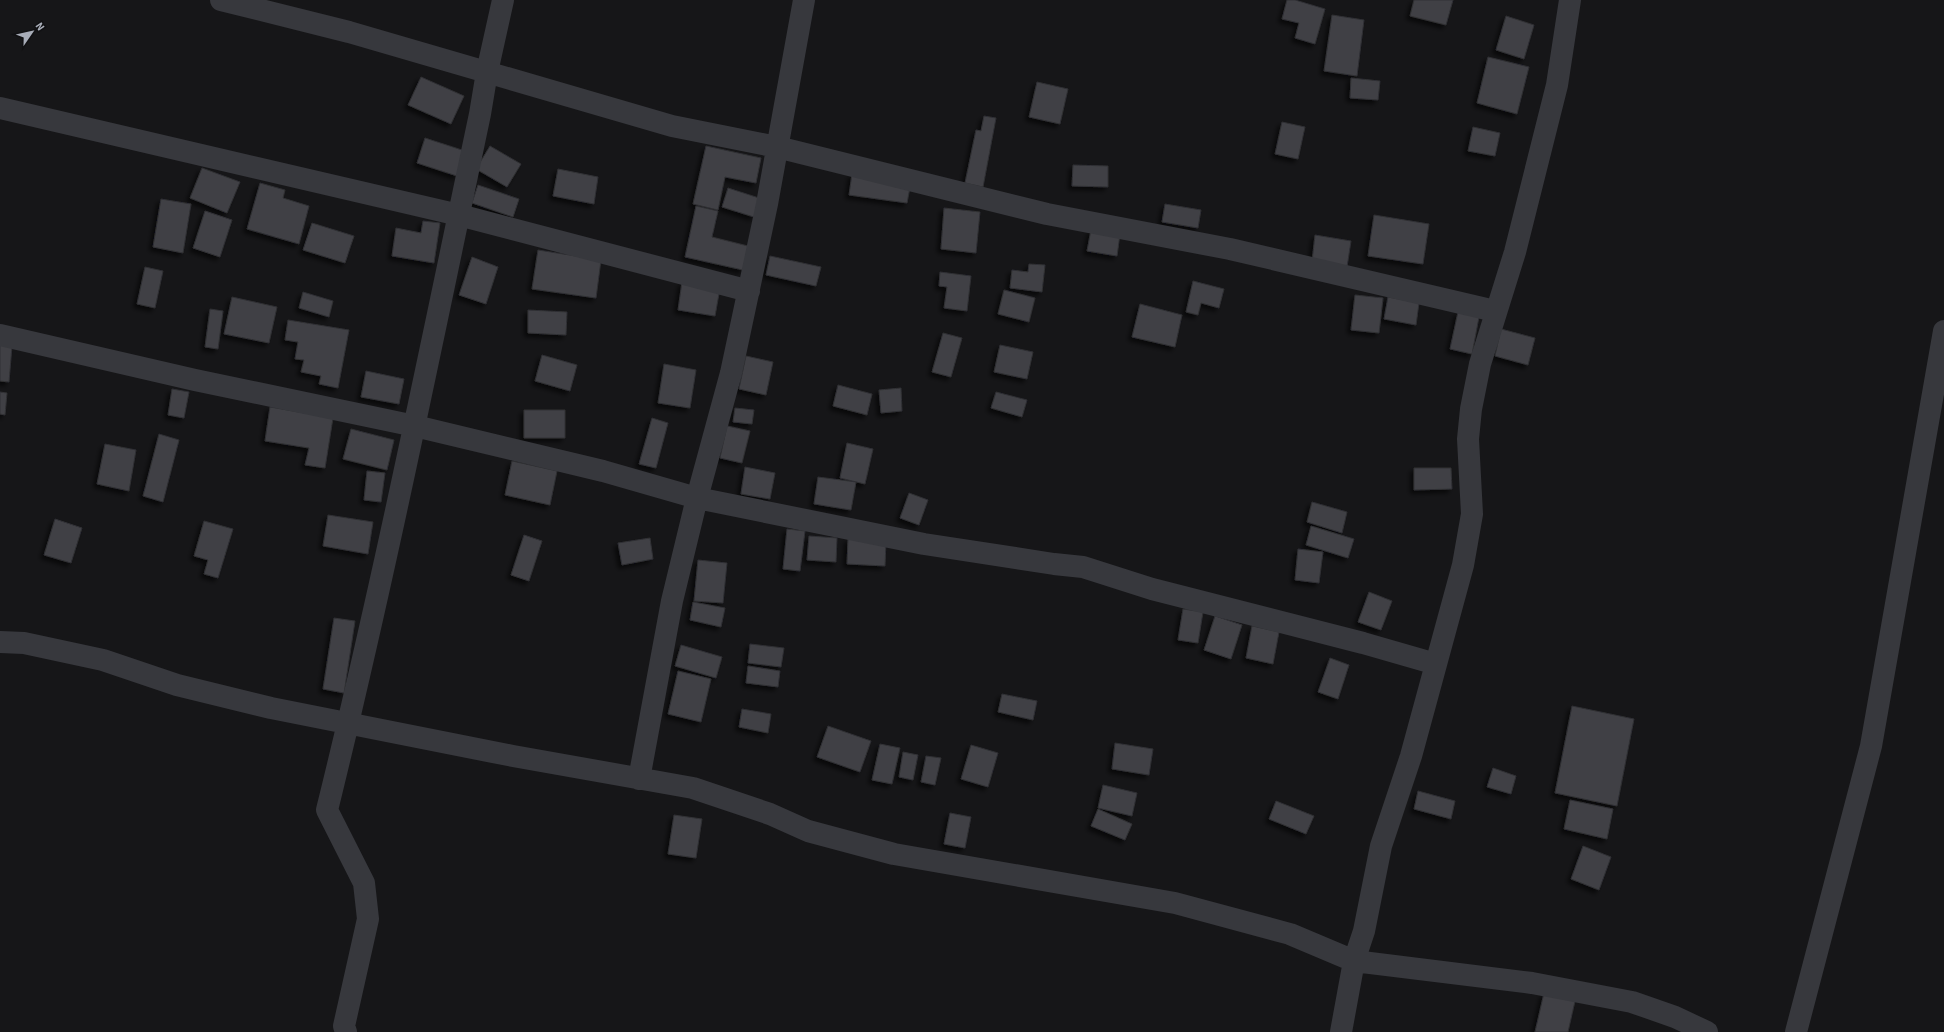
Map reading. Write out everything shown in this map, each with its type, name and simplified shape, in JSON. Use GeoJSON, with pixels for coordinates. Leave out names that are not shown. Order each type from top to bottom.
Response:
{"type":"FeatureCollection","features":[{"type":"Feature","properties":{"kind":"street"},"geometry":{"type":"LineString","coordinates":[[221,0],[349,32],[618,109],[672,126],[777,147],[1047,214],[1230,250],[1495,311]]}},
{"type":"Feature","properties":{"kind":"street"},"geometry":{"type":"LineString","coordinates":[[346,1032],[344,1026],[368,919],[364,883],[327,810],[415,426],[487,72],[504,0]]}},
{"type":"Feature","properties":{"kind":"street"},"geometry":{"type":"LineString","coordinates":[[639,779],[672,601],[697,498],[731,373],[749,291],[804,0]]}},
{"type":"Feature","properties":{"kind":"street"},"geometry":{"type":"LineString","coordinates":[[1341,1032],[1354,961],[1364,931],[1380,846],[1411,756],[1463,565],[1472,514],[1468,439],[1471,409],[1480,364],[1495,311],[1515,252],[1557,86],[1570,0]]}},
{"type":"Feature","properties":{"kind":"street"},"geometry":{"type":"LineString","coordinates":[[0,108],[459,215],[749,291]]}},
{"type":"Feature","properties":{"kind":"street"},"geometry":{"type":"LineString","coordinates":[[1796,1032],[1870,746],[1944,331]]}},
{"type":"Feature","properties":{"kind":"street"},"geometry":{"type":"LineString","coordinates":[[0,335],[195,380],[415,426],[603,471],[697,498],[924,544],[1082,567],[1152,589],[1363,643],[1436,664]]}},
{"type":"Feature","properties":{"kind":"street"},"geometry":{"type":"LineString","coordinates":[[0,642],[24,643],[103,660],[177,684],[271,708],[639,779],[693,788],[770,814],[808,831],[894,854],[1175,903],[1290,934],[1354,961],[1532,983],[1632,1002],[1675,1017],[1707,1032]]}},
{"type":"Feature","properties":{"kind":"building"},"geometry":{"type":"Polygon","coordinates":[[[1287,0],[1295,0],[1325,9],[1315,44],[1295,38],[1299,23],[1282,19],[1287,0]]]}},
{"type":"Feature","properties":{"kind":"building"},"geometry":{"type":"Polygon","coordinates":[[[1414,0],[1453,0],[1446,25],[1410,16],[1414,0]]]}},
{"type":"Feature","properties":{"kind":"building"},"geometry":{"type":"Polygon","coordinates":[[[1332,15],[1364,20],[1357,76],[1324,71],[1332,15]]]}},
{"type":"Feature","properties":{"kind":"building"},"geometry":{"type":"Polygon","coordinates":[[[1506,16],[1534,25],[1524,59],[1496,50],[1506,16]]]}},
{"type":"Feature","properties":{"kind":"building"},"geometry":{"type":"Polygon","coordinates":[[[1488,57],[1529,67],[1517,114],[1477,103],[1488,57]]]}},
{"type":"Feature","properties":{"kind":"building"},"geometry":{"type":"Polygon","coordinates":[[[421,77],[464,96],[451,124],[408,105],[421,77]]]}},
{"type":"Feature","properties":{"kind":"building"},"geometry":{"type":"Polygon","coordinates":[[[1351,78],[1380,81],[1378,100],[1350,98],[1351,78]]]}},
{"type":"Feature","properties":{"kind":"building"},"geometry":{"type":"Polygon","coordinates":[[[1037,82],[1068,89],[1060,124],[1029,117],[1037,82]]]}},
{"type":"Feature","properties":{"kind":"building"},"geometry":{"type":"Polygon","coordinates":[[[984,116],[996,118],[983,187],[965,183],[976,130],[981,131],[984,116]]]}},
{"type":"Feature","properties":{"kind":"building"},"geometry":{"type":"Polygon","coordinates":[[[1282,122],[1305,127],[1298,159],[1275,154],[1282,122]]]}},
{"type":"Feature","properties":{"kind":"building"},"geometry":{"type":"Polygon","coordinates":[[[1473,127],[1500,133],[1495,156],[1468,151],[1473,127]]]}},
{"type":"Feature","properties":{"kind":"building"},"geometry":{"type":"Polygon","coordinates":[[[425,138],[465,151],[457,176],[417,163],[425,138]]]}},
{"type":"Feature","properties":{"kind":"building"},"geometry":{"type":"Polygon","coordinates":[[[490,146],[521,164],[507,187],[476,169],[490,146]]]}},
{"type":"Feature","properties":{"kind":"building"},"geometry":{"type":"Polygon","coordinates":[[[706,146],[761,158],[756,183],[725,177],[718,210],[693,204],[706,146]]]}},
{"type":"Feature","properties":{"kind":"building"},"geometry":{"type":"Polygon","coordinates":[[[1073,165],[1108,166],[1108,187],[1072,186],[1073,165]]]}},
{"type":"Feature","properties":{"kind":"building"},"geometry":{"type":"Polygon","coordinates":[[[202,168],[240,182],[227,213],[190,198],[202,168]]]}},
{"type":"Feature","properties":{"kind":"building"},"geometry":{"type":"Polygon","coordinates":[[[558,169],[598,177],[594,204],[553,196],[558,169]]]}},
{"type":"Feature","properties":{"kind":"building"},"geometry":{"type":"Polygon","coordinates":[[[852,174],[911,182],[907,203],[849,195],[852,174]]]}},
{"type":"Feature","properties":{"kind":"building"},"geometry":{"type":"Polygon","coordinates":[[[260,183],[285,190],[283,198],[309,206],[299,244],[247,229],[260,183]]]}},
{"type":"Feature","properties":{"kind":"building"},"geometry":{"type":"Polygon","coordinates":[[[478,185],[519,199],[513,217],[472,203],[478,185]]]}},
{"type":"Feature","properties":{"kind":"building"},"geometry":{"type":"Polygon","coordinates":[[[728,188],[759,198],[754,217],[722,207],[728,188]]]}},
{"type":"Feature","properties":{"kind":"building"},"geometry":{"type":"Polygon","coordinates":[[[161,199],[191,204],[183,253],[153,247],[161,199]]]}},
{"type":"Feature","properties":{"kind":"building"},"geometry":{"type":"Polygon","coordinates":[[[1165,204],[1201,210],[1198,228],[1162,222],[1165,204]]]}},
{"type":"Feature","properties":{"kind":"building"},"geometry":{"type":"Polygon","coordinates":[[[696,206],[718,211],[712,237],[748,246],[743,270],[685,257],[696,206]]]}},
{"type":"Feature","properties":{"kind":"building"},"geometry":{"type":"Polygon","coordinates":[[[944,208],[980,212],[976,253],[941,249],[944,208]]]}},
{"type":"Feature","properties":{"kind":"building"},"geometry":{"type":"Polygon","coordinates":[[[205,211],[232,220],[220,257],[193,248],[205,211]]]}},
{"type":"Feature","properties":{"kind":"building"},"geometry":{"type":"Polygon","coordinates":[[[1374,215],[1429,224],[1423,264],[1368,256],[1374,215]]]}},
{"type":"Feature","properties":{"kind":"building"},"geometry":{"type":"Polygon","coordinates":[[[423,221],[440,223],[434,263],[392,256],[396,228],[421,233],[423,221]]]}},
{"type":"Feature","properties":{"kind":"building"},"geometry":{"type":"Polygon","coordinates":[[[312,223],[354,236],[345,263],[303,250],[312,223]]]}},
{"type":"Feature","properties":{"kind":"building"},"geometry":{"type":"Polygon","coordinates":[[[1091,230],[1120,234],[1117,256],[1087,251],[1091,230]]]}},
{"type":"Feature","properties":{"kind":"building"},"geometry":{"type":"Polygon","coordinates":[[[1315,235],[1351,241],[1347,267],[1312,262],[1315,235]]]}},
{"type":"Feature","properties":{"kind":"building"},"geometry":{"type":"Polygon","coordinates":[[[538,250],[601,260],[596,298],[532,289],[538,250]]]}},
{"type":"Feature","properties":{"kind":"building"},"geometry":{"type":"Polygon","coordinates":[[[770,256],[821,267],[816,286],[766,275],[770,256]]]}},
{"type":"Feature","properties":{"kind":"building"},"geometry":{"type":"Polygon","coordinates":[[[472,257],[498,267],[486,304],[459,295],[472,257]]]}},
{"type":"Feature","properties":{"kind":"building"},"geometry":{"type":"Polygon","coordinates":[[[1029,264],[1045,265],[1042,292],[1010,288],[1012,270],[1028,272],[1029,264]]]}},
{"type":"Feature","properties":{"kind":"building"},"geometry":{"type":"Polygon","coordinates":[[[145,267],[163,271],[155,308],[137,304],[145,267]]]}},
{"type":"Feature","properties":{"kind":"building"},"geometry":{"type":"Polygon","coordinates":[[[940,272],[971,276],[967,311],[944,308],[947,287],[939,286],[940,272]]]}},
{"type":"Feature","properties":{"kind":"building"},"geometry":{"type":"Polygon","coordinates":[[[1193,281],[1224,289],[1219,308],[1201,303],[1198,315],[1186,312],[1193,281]]]}},
{"type":"Feature","properties":{"kind":"building"},"geometry":{"type":"Polygon","coordinates":[[[682,282],[720,288],[715,316],[678,310],[682,282]]]}},
{"type":"Feature","properties":{"kind":"building"},"geometry":{"type":"Polygon","coordinates":[[[1004,290],[1035,298],[1029,322],[998,314],[1004,290]]]}},
{"type":"Feature","properties":{"kind":"building"},"geometry":{"type":"Polygon","coordinates":[[[303,292],[333,301],[329,317],[299,308],[303,292]]]}},
{"type":"Feature","properties":{"kind":"building"},"geometry":{"type":"Polygon","coordinates":[[[1355,295],[1383,298],[1379,333],[1351,330],[1355,295]]]}},
{"type":"Feature","properties":{"kind":"building"},"geometry":{"type":"Polygon","coordinates":[[[232,297],[277,307],[269,343],[224,334],[232,297]]]}},
{"type":"Feature","properties":{"kind":"building"},"geometry":{"type":"Polygon","coordinates":[[[1388,297],[1419,303],[1416,325],[1384,319],[1388,297]]]}},
{"type":"Feature","properties":{"kind":"building"},"geometry":{"type":"Polygon","coordinates":[[[1140,304],[1182,315],[1175,347],[1132,337],[1140,304]]]}},
{"type":"Feature","properties":{"kind":"building"},"geometry":{"type":"Polygon","coordinates":[[[210,309],[223,311],[218,349],[205,347],[210,309]]]}},
{"type":"Feature","properties":{"kind":"building"},"geometry":{"type":"Polygon","coordinates":[[[528,310],[567,312],[566,335],[528,333],[528,310]]]}},
{"type":"Feature","properties":{"kind":"building"},"geometry":{"type":"Polygon","coordinates":[[[1458,312],[1479,317],[1472,354],[1450,349],[1458,312]]]}},
{"type":"Feature","properties":{"kind":"building"},"geometry":{"type":"Polygon","coordinates":[[[288,320],[349,330],[338,388],[319,384],[321,376],[301,372],[304,360],[295,359],[298,342],[285,340],[288,320]]]}},
{"type":"Feature","properties":{"kind":"building"},"geometry":{"type":"Polygon","coordinates":[[[1501,329],[1535,338],[1528,365],[1495,356],[1501,329]]]}},
{"type":"Feature","properties":{"kind":"building"},"geometry":{"type":"Polygon","coordinates":[[[943,333],[962,338],[951,377],[932,372],[943,333]]]}},
{"type":"Feature","properties":{"kind":"building"},"geometry":{"type":"Polygon","coordinates":[[[0,345],[12,346],[9,382],[0,381],[0,345]]]}},
{"type":"Feature","properties":{"kind":"building"},"geometry":{"type":"Polygon","coordinates":[[[1000,345],[1033,352],[1027,379],[994,372],[1000,345]]]}},
{"type":"Feature","properties":{"kind":"building"},"geometry":{"type":"Polygon","coordinates":[[[542,355],[577,365],[570,391],[535,381],[542,355]]]}},
{"type":"Feature","properties":{"kind":"building"},"geometry":{"type":"Polygon","coordinates":[[[746,356],[773,362],[766,395],[739,389],[746,356]]]}},
{"type":"Feature","properties":{"kind":"building"},"geometry":{"type":"Polygon","coordinates":[[[664,364],[696,370],[690,408],[658,403],[664,364]]]}},
{"type":"Feature","properties":{"kind":"building"},"geometry":{"type":"Polygon","coordinates":[[[366,371],[404,379],[399,404],[361,397],[366,371]]]}},
{"type":"Feature","properties":{"kind":"building"},"geometry":{"type":"Polygon","coordinates":[[[838,385],[872,394],[867,415],[833,406],[838,385]]]}},
{"type":"Feature","properties":{"kind":"building"},"geometry":{"type":"Polygon","coordinates":[[[901,388],[902,411],[881,413],[879,390],[901,388]]]}},
{"type":"Feature","properties":{"kind":"building"},"geometry":{"type":"Polygon","coordinates":[[[172,389],[189,392],[184,418],[168,415],[172,389]]]}},
{"type":"Feature","properties":{"kind":"building"},"geometry":{"type":"Polygon","coordinates":[[[0,392],[7,393],[5,415],[0,414],[0,392]]]}},
{"type":"Feature","properties":{"kind":"building"},"geometry":{"type":"Polygon","coordinates":[[[996,392],[1027,400],[1022,417],[991,408],[996,392]]]}},
{"type":"Feature","properties":{"kind":"building"},"geometry":{"type":"Polygon","coordinates":[[[270,407],[333,418],[325,468],[305,465],[309,448],[265,441],[270,407]]]}},
{"type":"Feature","properties":{"kind":"building"},"geometry":{"type":"Polygon","coordinates":[[[735,408],[754,410],[752,424],[733,422],[735,408]]]}},
{"type":"Feature","properties":{"kind":"building"},"geometry":{"type":"Polygon","coordinates":[[[524,410],[565,410],[565,438],[524,438],[524,410]]]}},
{"type":"Feature","properties":{"kind":"building"},"geometry":{"type":"Polygon","coordinates":[[[652,418],[668,423],[656,468],[639,464],[652,418]]]}},
{"type":"Feature","properties":{"kind":"building"},"geometry":{"type":"Polygon","coordinates":[[[727,426],[750,431],[742,463],[720,458],[727,426]]]}},
{"type":"Feature","properties":{"kind":"building"},"geometry":{"type":"Polygon","coordinates":[[[351,429],[394,440],[387,470],[343,459],[351,429]]]}},
{"type":"Feature","properties":{"kind":"building"},"geometry":{"type":"Polygon","coordinates":[[[159,434],[179,440],[163,502],[143,496],[159,434]]]}},
{"type":"Feature","properties":{"kind":"building"},"geometry":{"type":"Polygon","coordinates":[[[847,443],[873,449],[865,484],[840,478],[847,443]]]}},
{"type":"Feature","properties":{"kind":"building"},"geometry":{"type":"Polygon","coordinates":[[[105,444],[136,450],[129,491],[97,484],[105,444]]]}},
{"type":"Feature","properties":{"kind":"building"},"geometry":{"type":"Polygon","coordinates":[[[512,461],[557,471],[550,505],[505,495],[512,461]]]}},
{"type":"Feature","properties":{"kind":"building"},"geometry":{"type":"Polygon","coordinates":[[[745,467],[775,473],[770,499],[741,494],[745,467]]]}},
{"type":"Feature","properties":{"kind":"building"},"geometry":{"type":"Polygon","coordinates":[[[1414,468],[1451,468],[1452,489],[1414,490],[1414,468]]]}},
{"type":"Feature","properties":{"kind":"building"},"geometry":{"type":"Polygon","coordinates":[[[367,471],[385,473],[381,502],[364,500],[367,471]]]}},
{"type":"Feature","properties":{"kind":"building"},"geometry":{"type":"Polygon","coordinates":[[[818,477],[856,482],[851,510],[814,504],[818,477]]]}},
{"type":"Feature","properties":{"kind":"building"},"geometry":{"type":"Polygon","coordinates":[[[909,493],[928,500],[919,525],[900,518],[909,493]]]}},
{"type":"Feature","properties":{"kind":"building"},"geometry":{"type":"Polygon","coordinates":[[[1312,502],[1347,512],[1342,533],[1307,522],[1312,502]]]}},
{"type":"Feature","properties":{"kind":"building"},"geometry":{"type":"Polygon","coordinates":[[[328,515],[373,522],[368,554],[323,546],[328,515]]]}},
{"type":"Feature","properties":{"kind":"building"},"geometry":{"type":"Polygon","coordinates":[[[55,519],[82,528],[71,563],[44,555],[55,519]]]}},
{"type":"Feature","properties":{"kind":"building"},"geometry":{"type":"Polygon","coordinates":[[[204,521],[233,529],[218,578],[204,574],[208,560],[194,556],[204,521]]]}},
{"type":"Feature","properties":{"kind":"building"},"geometry":{"type":"Polygon","coordinates":[[[1311,526],[1354,539],[1348,558],[1306,545],[1311,526]]]}},
{"type":"Feature","properties":{"kind":"building"},"geometry":{"type":"Polygon","coordinates":[[[787,529],[805,531],[800,571],[783,569],[787,529]]]}},
{"type":"Feature","properties":{"kind":"building"},"geometry":{"type":"Polygon","coordinates":[[[524,535],[542,541],[529,581],[511,575],[524,535]]]}},
{"type":"Feature","properties":{"kind":"building"},"geometry":{"type":"Polygon","coordinates":[[[809,536],[837,538],[836,562],[807,560],[809,536]]]}},
{"type":"Feature","properties":{"kind":"building"},"geometry":{"type":"Polygon","coordinates":[[[650,538],[653,559],[622,565],[618,543],[650,538]]]}},
{"type":"Feature","properties":{"kind":"building"},"geometry":{"type":"Polygon","coordinates":[[[848,539],[886,541],[885,566],[847,564],[848,539]]]}},
{"type":"Feature","properties":{"kind":"building"},"geometry":{"type":"Polygon","coordinates":[[[1298,549],[1323,552],[1319,583],[1295,580],[1298,549]]]}},
{"type":"Feature","properties":{"kind":"building"},"geometry":{"type":"Polygon","coordinates":[[[698,560],[727,563],[723,603],[694,601],[698,560]]]}},
{"type":"Feature","properties":{"kind":"building"},"geometry":{"type":"Polygon","coordinates":[[[1369,592],[1392,601],[1381,630],[1358,622],[1369,592]]]}},
{"type":"Feature","properties":{"kind":"building"},"geometry":{"type":"Polygon","coordinates":[[[693,602],[725,608],[721,627],[690,620],[693,602]]]}},
{"type":"Feature","properties":{"kind":"building"},"geometry":{"type":"Polygon","coordinates":[[[1183,609],[1203,612],[1198,643],[1178,640],[1183,609]]]}},
{"type":"Feature","properties":{"kind":"building"},"geometry":{"type":"Polygon","coordinates":[[[1215,616],[1242,625],[1231,659],[1204,650],[1215,616]]]}},
{"type":"Feature","properties":{"kind":"building"},"geometry":{"type":"Polygon","coordinates":[[[334,618],[355,621],[344,693],[323,689],[334,618]]]}},
{"type":"Feature","properties":{"kind":"building"},"geometry":{"type":"Polygon","coordinates":[[[1252,626],[1279,632],[1273,664],[1246,658],[1252,626]]]}},
{"type":"Feature","properties":{"kind":"building"},"geometry":{"type":"Polygon","coordinates":[[[750,644],[784,648],[781,667],[748,663],[750,644]]]}},
{"type":"Feature","properties":{"kind":"building"},"geometry":{"type":"Polygon","coordinates":[[[681,645],[722,657],[716,678],[675,666],[681,645]]]}},
{"type":"Feature","properties":{"kind":"building"},"geometry":{"type":"Polygon","coordinates":[[[1330,658],[1349,665],[1338,699],[1318,692],[1330,658]]]}},
{"type":"Feature","properties":{"kind":"building"},"geometry":{"type":"Polygon","coordinates":[[[748,666],[780,671],[778,687],[746,683],[748,666]]]}},
{"type":"Feature","properties":{"kind":"building"},"geometry":{"type":"Polygon","coordinates":[[[678,671],[711,679],[701,722],[668,714],[678,671]]]}},
{"type":"Feature","properties":{"kind":"building"},"geometry":{"type":"Polygon","coordinates":[[[1002,694],[1037,701],[1033,720],[998,712],[1002,694]]]}},
{"type":"Feature","properties":{"kind":"building"},"geometry":{"type":"Polygon","coordinates":[[[1572,706],[1634,719],[1617,806],[1555,793],[1572,706]]]}},
{"type":"Feature","properties":{"kind":"building"},"geometry":{"type":"Polygon","coordinates":[[[742,709],[771,714],[768,733],[739,727],[742,709]]]}},
{"type":"Feature","properties":{"kind":"building"},"geometry":{"type":"Polygon","coordinates":[[[828,726],[871,741],[860,772],[817,757],[828,726]]]}},
{"type":"Feature","properties":{"kind":"building"},"geometry":{"type":"Polygon","coordinates":[[[1115,743],[1153,749],[1149,775],[1112,769],[1115,743]]]}},
{"type":"Feature","properties":{"kind":"building"},"geometry":{"type":"Polygon","coordinates":[[[880,744],[900,748],[892,784],[872,780],[880,744]]]}},
{"type":"Feature","properties":{"kind":"building"},"geometry":{"type":"Polygon","coordinates":[[[971,745],[998,753],[988,787],[961,779],[971,745]]]}},
{"type":"Feature","properties":{"kind":"building"},"geometry":{"type":"Polygon","coordinates":[[[903,752],[918,755],[913,780],[899,777],[903,752]]]}},
{"type":"Feature","properties":{"kind":"building"},"geometry":{"type":"Polygon","coordinates":[[[926,756],[941,758],[935,785],[921,782],[926,756]]]}},
{"type":"Feature","properties":{"kind":"building"},"geometry":{"type":"Polygon","coordinates":[[[1493,768],[1516,776],[1511,794],[1487,787],[1493,768]]]}},
{"type":"Feature","properties":{"kind":"building"},"geometry":{"type":"Polygon","coordinates":[[[1103,785],[1137,793],[1132,816],[1098,808],[1103,785]]]}},
{"type":"Feature","properties":{"kind":"building"},"geometry":{"type":"Polygon","coordinates":[[[1418,791],[1455,801],[1451,819],[1414,809],[1418,791]]]}},
{"type":"Feature","properties":{"kind":"building"},"geometry":{"type":"Polygon","coordinates":[[[1570,800],[1613,809],[1607,839],[1564,829],[1570,800]]]}},
{"type":"Feature","properties":{"kind":"building"},"geometry":{"type":"Polygon","coordinates":[[[1276,801],[1314,816],[1306,834],[1269,819],[1276,801]]]}},
{"type":"Feature","properties":{"kind":"building"},"geometry":{"type":"Polygon","coordinates":[[[1098,809],[1132,824],[1125,840],[1091,826],[1098,809]]]}},
{"type":"Feature","properties":{"kind":"building"},"geometry":{"type":"Polygon","coordinates":[[[950,813],[971,817],[965,848],[944,844],[950,813]]]}},
{"type":"Feature","properties":{"kind":"building"},"geometry":{"type":"Polygon","coordinates":[[[674,815],[702,819],[696,858],[668,854],[674,815]]]}},
{"type":"Feature","properties":{"kind":"building"},"geometry":{"type":"Polygon","coordinates":[[[1583,846],[1611,857],[1599,890],[1571,879],[1583,846]]]}},
{"type":"Feature","properties":{"kind":"building"},"geometry":{"type":"Polygon","coordinates":[[[1544,993],[1575,1001],[1568,1032],[1535,1032],[1544,993]]]}}]}
